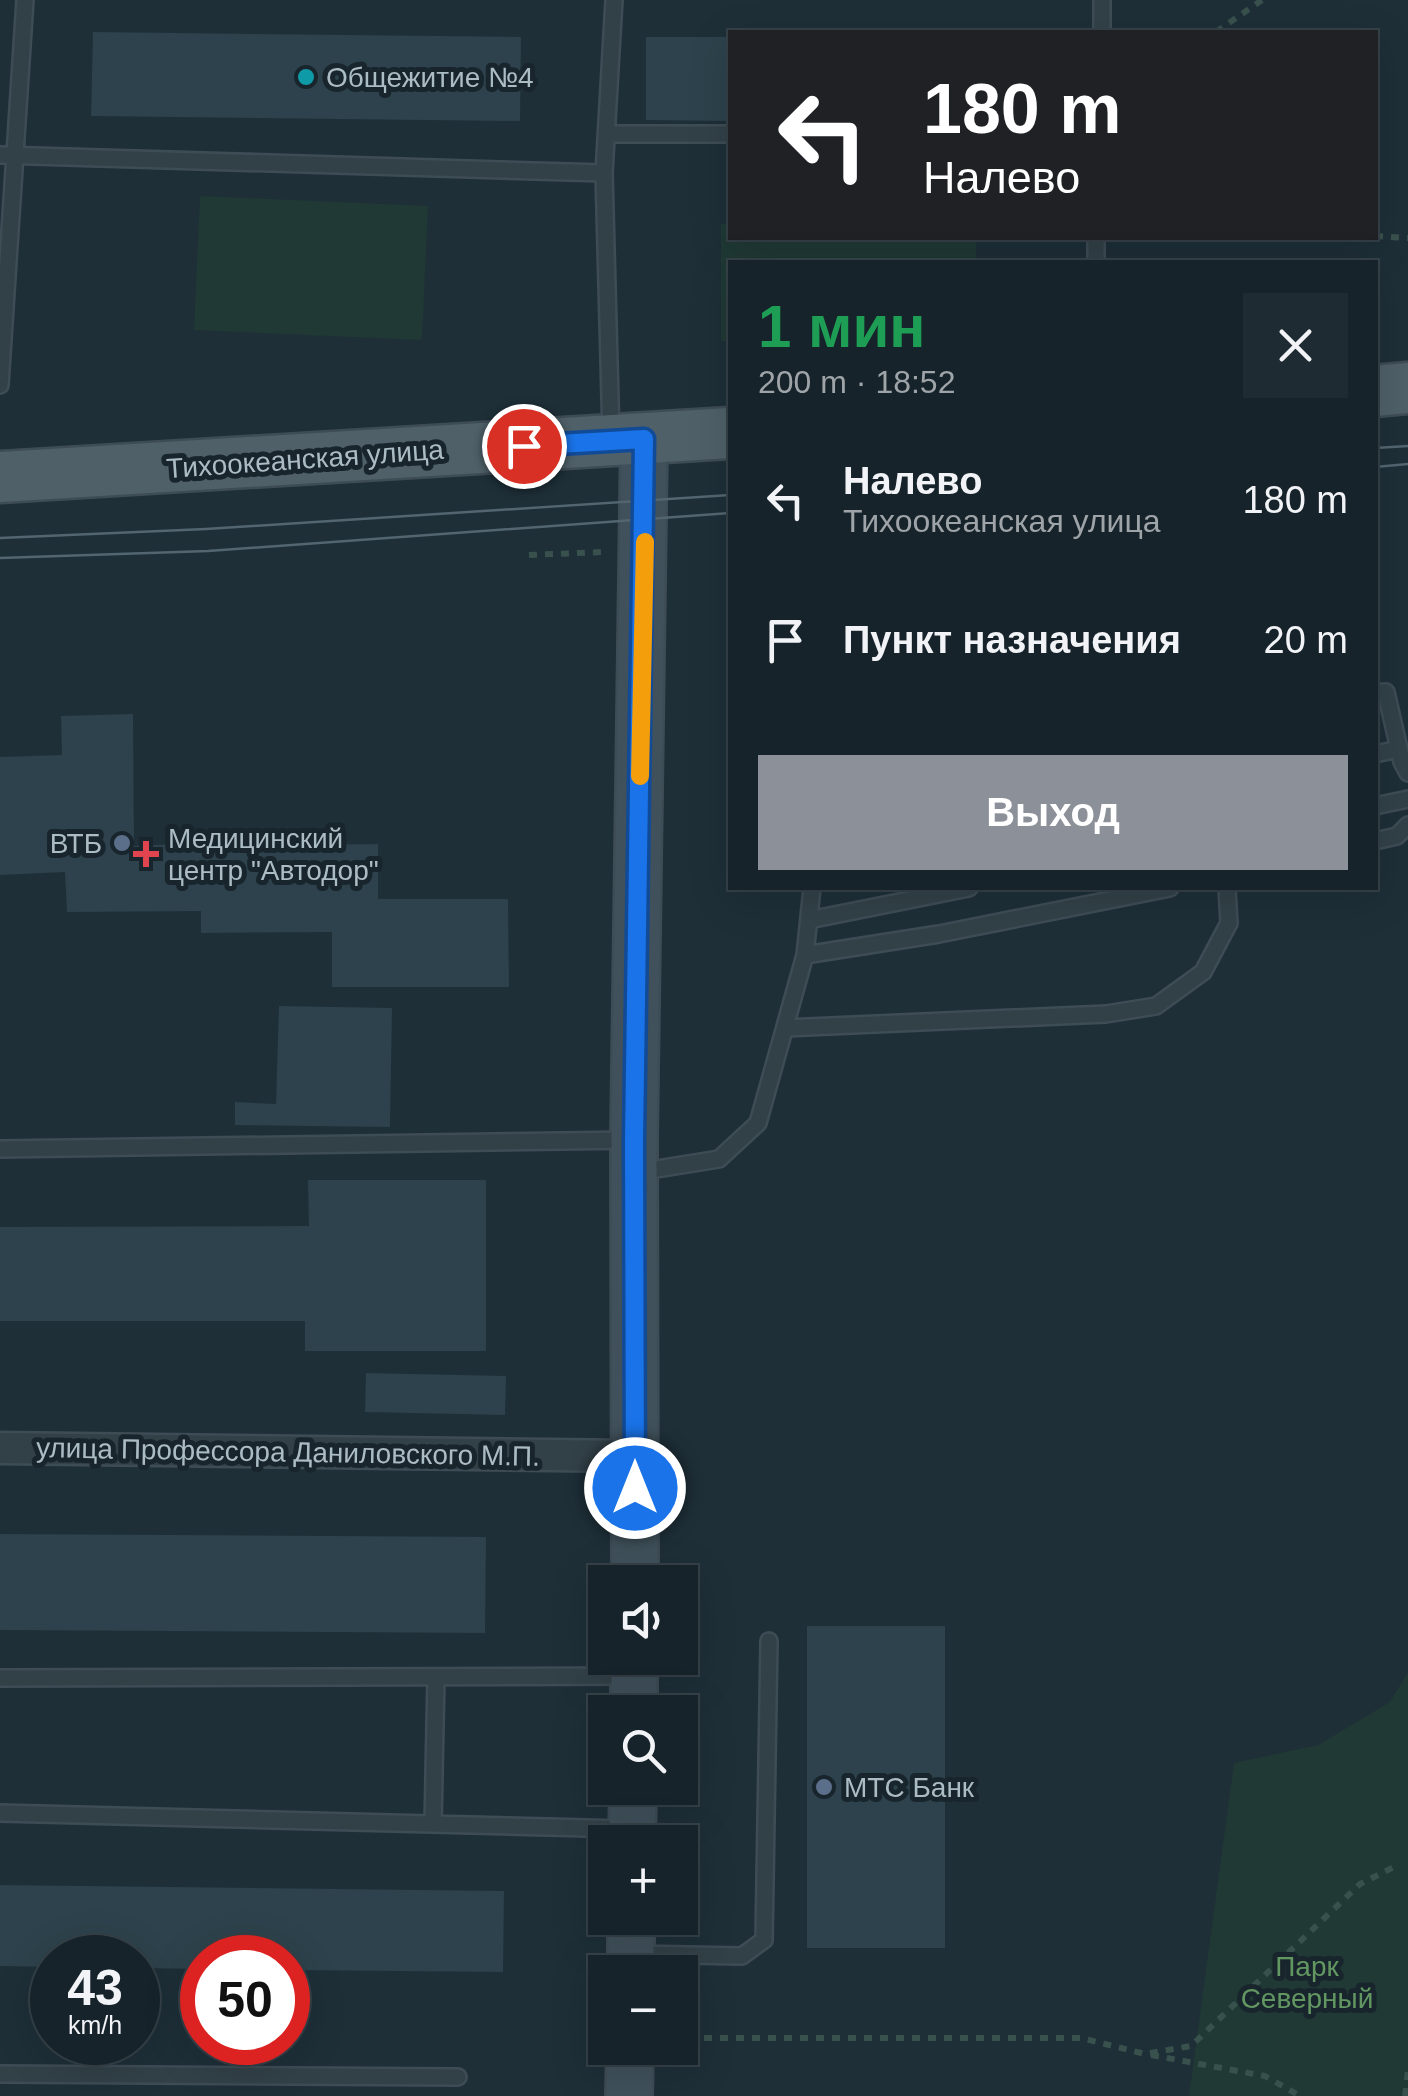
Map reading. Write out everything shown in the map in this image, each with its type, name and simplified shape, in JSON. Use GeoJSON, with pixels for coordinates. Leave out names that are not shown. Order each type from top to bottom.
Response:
{"type":"FeatureCollection","features":[{"type":"Feature","properties":{"kind":"main road"},"geometry":{"type":"LineString","coordinates":[[1378,390],[1408,388]]}},
{"type":"Feature","properties":{"kind":"main road","name":"Тихоокеанская улица"},"geometry":{"type":"LineString","coordinates":[[0,477],[728,433]]}},
{"type":"Feature","properties":{"kind":"main road"},"geometry":{"type":"LineString","coordinates":[[628,440],[635,1565]]}},
{"type":"Feature","properties":{"kind":"main road"},"geometry":{"type":"LineString","coordinates":[[629,2096],[630,2065]]}},
{"type":"Feature","properties":{"kind":"street","name":"улица Профессора Даниловского М.П."},"geometry":{"type":"LineString","coordinates":[[0,1448],[635,1456]]}},
{"type":"Feature","properties":{"kind":"lane"},"geometry":{"type":"LineString","coordinates":[[0,385],[8,155],[26,0]]}},
{"type":"Feature","properties":{"kind":"lane"},"geometry":{"type":"LineString","coordinates":[[614,0],[604,173],[628,440]]}},
{"type":"Feature","properties":{"kind":"lane"},"geometry":{"type":"LineString","coordinates":[[1102,0],[1102,30]]}},
{"type":"Feature","properties":{"kind":"lane"},"geometry":{"type":"LineString","coordinates":[[607,134],[728,134]]}},
{"type":"Feature","properties":{"kind":"lane"},"geometry":{"type":"LineString","coordinates":[[8,155],[604,173]]}},
{"type":"Feature","properties":{"kind":"lane"},"geometry":{"type":"LineString","coordinates":[[1379,698],[1408,773]]}},
{"type":"Feature","properties":{"kind":"lane"},"geometry":{"type":"LineString","coordinates":[[1378,753],[1399,749]]}},
{"type":"Feature","properties":{"kind":"lane"},"geometry":{"type":"LineString","coordinates":[[1378,805],[1408,799]]}},
{"type":"Feature","properties":{"kind":"lane"},"geometry":{"type":"LineString","coordinates":[[1378,840],[1397,836],[1408,825]]}},
{"type":"Feature","properties":{"kind":"lane"},"geometry":{"type":"LineString","coordinates":[[0,1148],[719,1159],[758,1123],[805,955],[812,890]]}},
{"type":"Feature","properties":{"kind":"lane"},"geometry":{"type":"LineString","coordinates":[[809,920],[959,890]]}},
{"type":"Feature","properties":{"kind":"lane"},"geometry":{"type":"LineString","coordinates":[[805,955],[939,934],[1160,890]]}},
{"type":"Feature","properties":{"kind":"lane"},"geometry":{"type":"LineString","coordinates":[[785,1028],[1106,1014],[1156,1006],[1203,972],[1229,923],[1227,890]]}},
{"type":"Feature","properties":{"kind":"lane"},"geometry":{"type":"LineString","coordinates":[[631,1948],[742,1956],[764,1940],[769,1641]]}},
{"type":"Feature","properties":{"kind":"lane"},"geometry":{"type":"LineString","coordinates":[[0,1678],[436,1677],[634,1682]]}},
{"type":"Feature","properties":{"kind":"lane"},"geometry":{"type":"LineString","coordinates":[[433,1824],[436,1677]]}},
{"type":"Feature","properties":{"kind":"lane"},"geometry":{"type":"LineString","coordinates":[[0,1813],[433,1824],[632,1820]]}},
{"type":"Feature","properties":{"kind":"lane"},"geometry":{"type":"LineString","coordinates":[[0,2074],[458,2077]]}},
{"type":"Feature","properties":{"kind":"path"},"geometry":{"type":"LineString","coordinates":[[1219,30],[1262,0]]}},
{"type":"Feature","properties":{"kind":"path"},"geometry":{"type":"LineString","coordinates":[[1378,236],[1408,238]]}},
{"type":"Feature","properties":{"kind":"path"},"geometry":{"type":"LineString","coordinates":[[530,555],[610,552]]}},
{"type":"Feature","properties":{"kind":"path"},"geometry":{"type":"LineString","coordinates":[[1145,2054],[1190,2046],[1360,1884],[1394,1867]]}},
{"type":"Feature","properties":{"kind":"path"},"geometry":{"type":"LineString","coordinates":[[698,2038],[1081,2038],[1265,2076],[1300,2096]]}},
{"type":"Feature","properties":{"kind":"path"},"geometry":{"type":"LineString","coordinates":[[1405,2096],[1408,2071]]}},
{"type":"Feature","properties":{"kind":"green space"},"geometry":{"type":"Polygon","coordinates":[[[200,196],[428,206],[422,340],[194,330],[200,196]]]}},
{"type":"Feature","properties":{"kind":"green space"},"geometry":{"type":"Polygon","coordinates":[[[721,224],[728,224],[728,240],[976,240],[976,260],[728,260],[728,341],[721,341],[721,224]]]}},
{"type":"Feature","properties":{"kind":"green space","name":"Парк Северный"},"geometry":{"type":"Polygon","coordinates":[[[1408,1672],[1408,2096],[1189,2096],[1234,1763],[1318,1745],[1390,1702],[1408,1672]]]}},
{"type":"Feature","properties":{"kind":"building","name":"Общежитие №4"},"geometry":{"type":"Polygon","coordinates":[[[93,32],[521,37],[520,121],[91,116],[93,32]]]}},
{"type":"Feature","properties":{"kind":"building"},"geometry":{"type":"Polygon","coordinates":[[[646,37],[728,37],[728,121],[646,120],[646,37]]]}},
{"type":"Feature","properties":{"kind":"building"},"geometry":{"type":"Polygon","coordinates":[[[133,714],[134,846],[378,844],[378,899],[508,899],[509,987],[332,987],[332,932],[201,933],[201,911],[67,912],[65,872],[0,875],[0,757],[62,755],[61,716],[133,714]]]}},
{"type":"Feature","properties":{"kind":"building"},"geometry":{"type":"Polygon","coordinates":[[[279,1006],[392,1008],[390,1127],[235,1125],[235,1102],[276,1104],[279,1006]]]}},
{"type":"Feature","properties":{"kind":"building"},"geometry":{"type":"Polygon","coordinates":[[[308,1180],[486,1180],[486,1351],[305,1351],[305,1321],[0,1321],[0,1227],[309,1226],[308,1180]]]}},
{"type":"Feature","properties":{"kind":"building"},"geometry":{"type":"Polygon","coordinates":[[[366,1373],[506,1376],[505,1415],[365,1412],[366,1373]]]}},
{"type":"Feature","properties":{"kind":"building"},"geometry":{"type":"Polygon","coordinates":[[[0,1534],[486,1537],[485,1633],[0,1630],[0,1534]]]}},
{"type":"Feature","properties":{"kind":"building"},"geometry":{"type":"Polygon","coordinates":[[[807,1626],[945,1626],[945,1948],[807,1948],[807,1626]]]}},
{"type":"Feature","properties":{"kind":"building"},"geometry":{"type":"Polygon","coordinates":[[[0,1885],[504,1891],[503,1972],[310,1970],[310,1935],[180,1935],[180,1969],[160,1968],[160,1935],[30,1935],[30,1967],[0,1966],[0,1885]]]}},
{"type":"Feature","properties":{"kind":"tram line"},"geometry":{"type":"LineString","coordinates":[[1378,448],[1408,446]]}},
{"type":"Feature","properties":{"kind":"tram line"},"geometry":{"type":"LineString","coordinates":[[1378,467],[1408,464]]}},
{"type":"Feature","properties":{"kind":"tram line"},"geometry":{"type":"LineString","coordinates":[[0,538],[206,529],[728,495]]}},
{"type":"Feature","properties":{"kind":"tram line"},"geometry":{"type":"LineString","coordinates":[[0,558],[208,551],[728,513]]}},
{"type":"Feature","properties":{"kind":"slow traffic"},"geometry":{"type":"LineString","coordinates":[[640,776],[645,542]]}},
{"type":"Feature","properties":{"kind":"place","name":"Общежитие №4"},"geometry":{"type":"Point","coordinates":[306,77]}},
{"type":"Feature","properties":{"kind":"place","name":"ВТБ"},"geometry":{"type":"Point","coordinates":[122,843]}},
{"type":"Feature","properties":{"kind":"place","name":"Медицинский центр \"Автодор\""},"geometry":{"type":"Point","coordinates":[146,854]}},
{"type":"Feature","properties":{"kind":"place","name":"МТС Банк"},"geometry":{"type":"Point","coordinates":[824,1787]}},
{"type":"Feature","properties":{"kind":"route"},"geometry":{"type":"LineString","coordinates":[[524,446],[644,439],[634,1140],[635,1488]]}}]}
